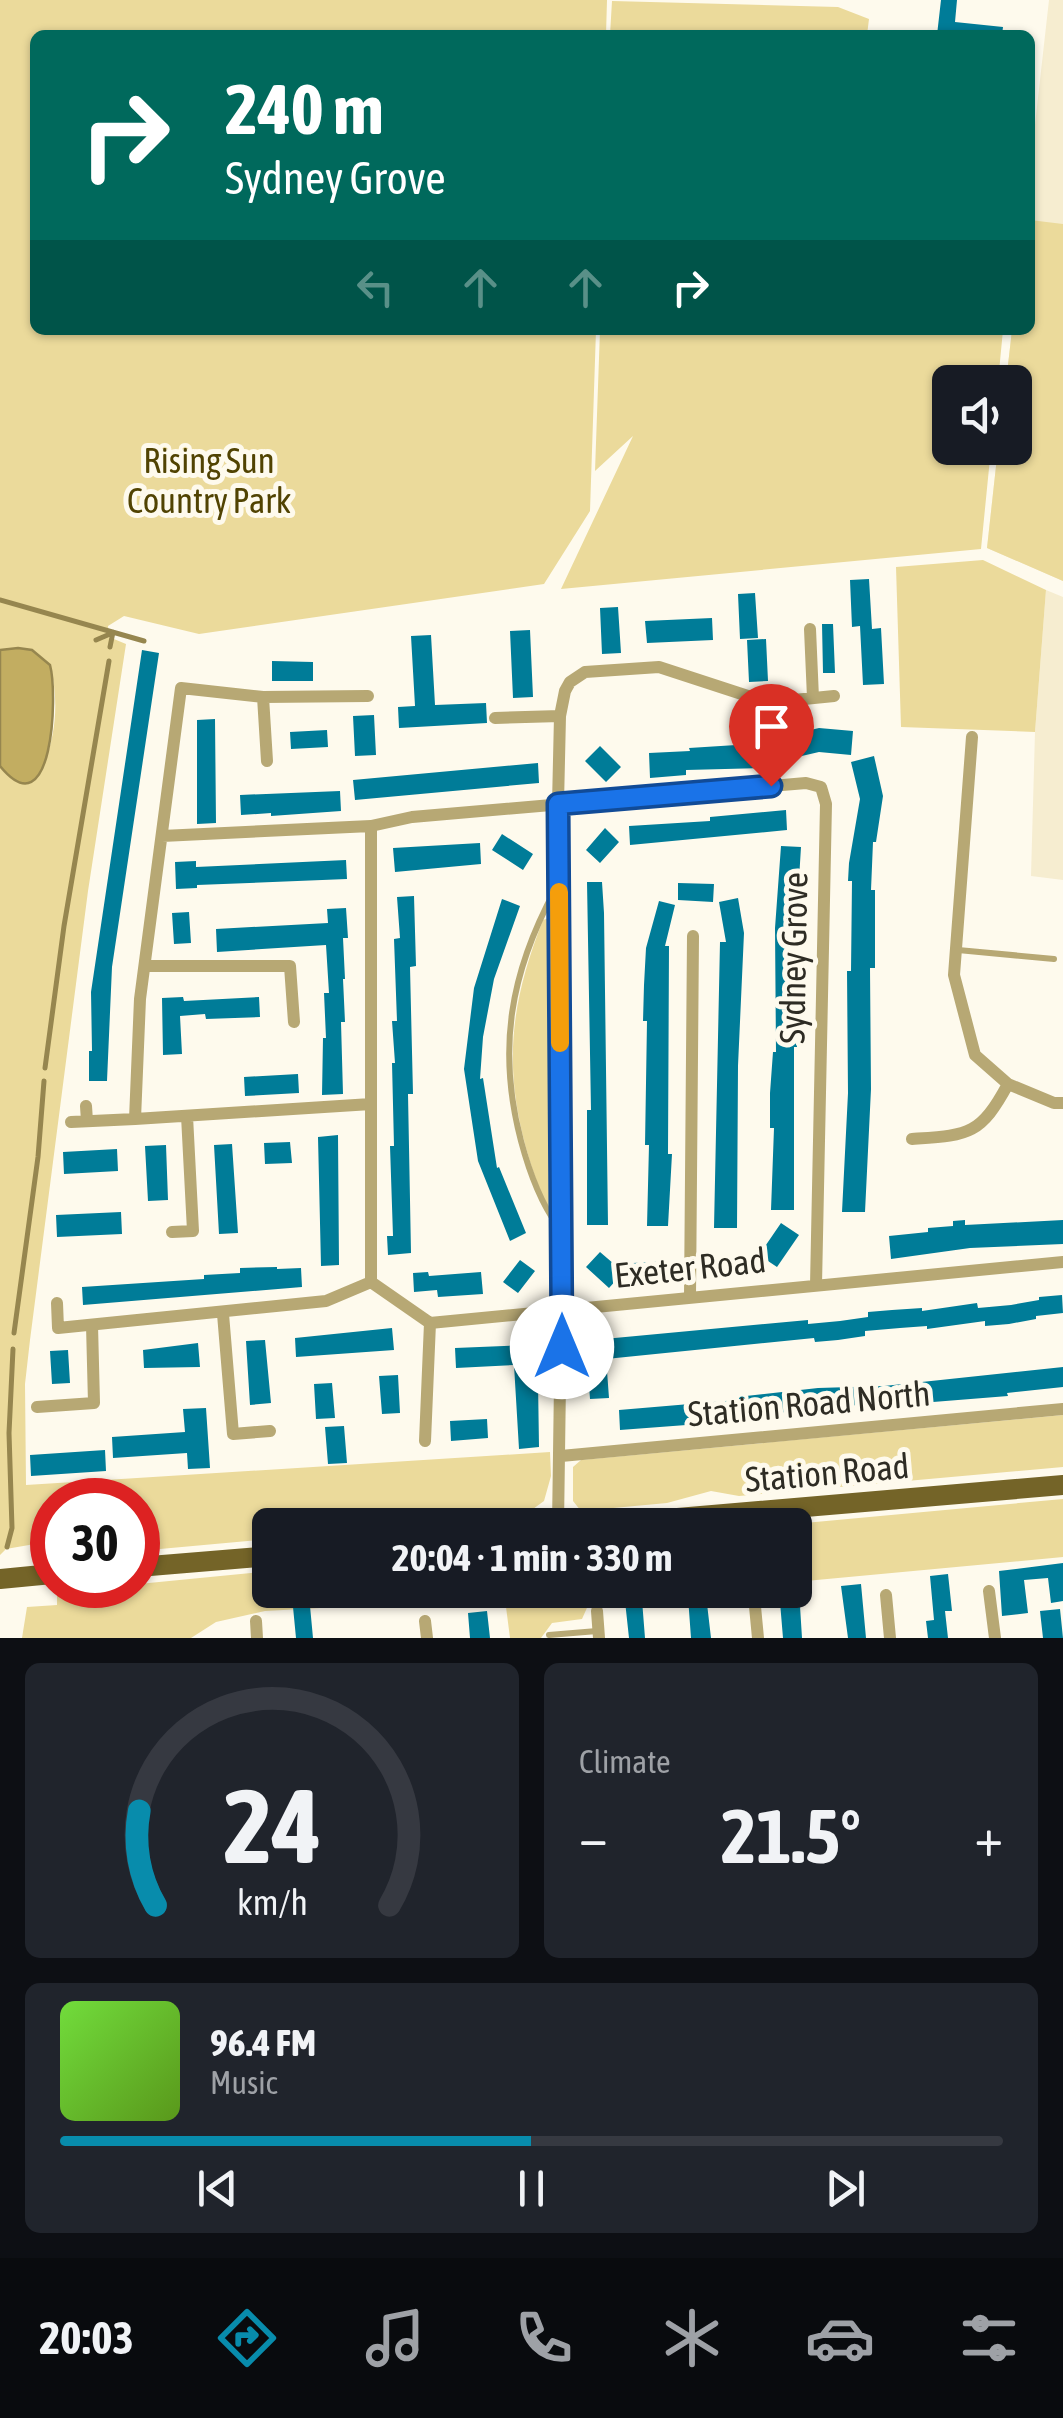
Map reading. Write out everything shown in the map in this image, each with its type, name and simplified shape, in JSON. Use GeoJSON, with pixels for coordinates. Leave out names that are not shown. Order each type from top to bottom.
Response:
{"type":"FeatureCollection","features":[{"type":"Feature","properties":{"kind":"main road","name":"Station Road"},"geometry":{"type":"LineString","coordinates":[[790,1508],[1063,1484]]}},
{"type":"Feature","properties":{"kind":"main road"},"geometry":{"type":"LineString","coordinates":[[160,1565],[252,1558]]}},
{"type":"Feature","properties":{"kind":"main road"},"geometry":{"type":"LineString","coordinates":[[0,1579],[30,1576]]}},
{"type":"Feature","properties":{"kind":"street"},"geometry":{"type":"LineString","coordinates":[[810,629],[813,698]]}},
{"type":"Feature","properties":{"kind":"street"},"geometry":{"type":"LineString","coordinates":[[559,1508],[562,1311],[558,804],[560,716],[570,682],[585,672],[659,667],[757,699],[834,696]]}},
{"type":"Feature","properties":{"kind":"street"},"geometry":{"type":"LineString","coordinates":[[135,1119],[144,966],[180,688],[263,697],[368,696]]}},
{"type":"Feature","properties":{"kind":"street"},"geometry":{"type":"LineString","coordinates":[[263,697],[266,761]]}},
{"type":"Feature","properties":{"kind":"street"},"geometry":{"type":"LineString","coordinates":[[494,718],[560,716]]}},
{"type":"Feature","properties":{"kind":"street"},"geometry":{"type":"LineString","coordinates":[[972,737],[954,976],[975,1055],[1008,1084],[1063,1103]]}},
{"type":"Feature","properties":{"kind":"street","name":"Sydney Grove"},"geometry":{"type":"LineString","coordinates":[[162,836],[371,826],[412,817],[558,804],[806,783],[821,787],[826,794],[816,1284]]}},
{"type":"Feature","properties":{"kind":"street"},"geometry":{"type":"LineString","coordinates":[[371,826],[372,1282]]}},
{"type":"Feature","properties":{"kind":"street"},"geometry":{"type":"LineString","coordinates":[[690,1297],[694,936]]}},
{"type":"Feature","properties":{"kind":"street"},"geometry":{"type":"LineString","coordinates":[[144,966],[290,966],[294,1022]]}},
{"type":"Feature","properties":{"kind":"street"},"geometry":{"type":"LineString","coordinates":[[912,1139],[972,1132],[993,1112],[1008,1084]]}},
{"type":"Feature","properties":{"kind":"street"},"geometry":{"type":"LineString","coordinates":[[70,1122],[372,1104]]}},
{"type":"Feature","properties":{"kind":"street"},"geometry":{"type":"LineString","coordinates":[[86,1106],[87,1121]]}},
{"type":"Feature","properties":{"kind":"street"},"geometry":{"type":"LineString","coordinates":[[172,1232],[193,1232],[187,1116]]}},
{"type":"Feature","properties":{"kind":"street","name":"Exeter Road"},"geometry":{"type":"LineString","coordinates":[[430,1322],[1063,1262]]}},
{"type":"Feature","properties":{"kind":"street"},"geometry":{"type":"LineString","coordinates":[[57,1304],[58,1328],[326,1302],[372,1282]]}},
{"type":"Feature","properties":{"kind":"street"},"geometry":{"type":"LineString","coordinates":[[372,1282],[430,1322],[425,1441]]}},
{"type":"Feature","properties":{"kind":"street"},"geometry":{"type":"LineString","coordinates":[[223,1314],[233,1434],[270,1431]]}},
{"type":"Feature","properties":{"kind":"street"},"geometry":{"type":"LineString","coordinates":[[38,1407],[94,1403],[92,1325]]}},
{"type":"Feature","properties":{"kind":"street","name":"Station Road North"},"geometry":{"type":"LineString","coordinates":[[562,1456],[1063,1409]]}},
{"type":"Feature","properties":{"kind":"street"},"geometry":{"type":"LineString","coordinates":[[989,1591],[995,1638]]}},
{"type":"Feature","properties":{"kind":"street"},"geometry":{"type":"LineString","coordinates":[[886,1596],[890,1638]]}},
{"type":"Feature","properties":{"kind":"street"},"geometry":{"type":"LineString","coordinates":[[755,1608],[758,1638]]}},
{"type":"Feature","properties":{"kind":"street"},"geometry":{"type":"LineString","coordinates":[[596,1611],[599,1635]]}},
{"type":"Feature","properties":{"kind":"street"},"geometry":{"type":"LineString","coordinates":[[256,1621],[257,1638]]}},
{"type":"Feature","properties":{"kind":"street"},"geometry":{"type":"LineString","coordinates":[[425,1621],[427,1638]]}},
{"type":"Feature","properties":{"kind":"lane"},"geometry":{"type":"LineString","coordinates":[[558,884],[522,964],[507,1064],[526,1163],[546,1209],[561,1230]]}},
{"type":"Feature","properties":{"kind":"lane"},"geometry":{"type":"LineString","coordinates":[[957,950],[1054,958]]}},
{"type":"Feature","properties":{"kind":"lane"},"geometry":{"type":"LineString","coordinates":[[549,1635],[599,1635]]}},
{"type":"Feature","properties":{"kind":"shaded area"},"geometry":{"type":"Polygon","coordinates":[[[1049,0],[1063,0],[1063,581],[987,548],[996,465],[1032,465],[1032,365],[1008,365],[1011,335],[1035,335],[1035,125],[1049,0]]]}},
{"type":"Feature","properties":{"kind":"shaded area"},"geometry":{"type":"Polygon","coordinates":[[[1046,590],[1063,597],[1063,880],[1031,876],[1035,732],[1046,590]]]}},
{"type":"Feature","properties":{"kind":"shaded area"},"geometry":{"type":"Polygon","coordinates":[[[0,650],[32,650],[50,665],[52,681],[48,751],[41,771],[31,782],[18,782],[0,766],[0,650]]]}},
{"type":"Feature","properties":{"kind":"green space","name":"Rising Sun Country Park"},"geometry":{"type":"Polygon","coordinates":[[[0,0],[607,0],[606,30],[30,30],[30,335],[596,335],[590,511],[544,584],[199,634],[124,616],[108,626],[109,637],[126,644],[88,891],[25,1384],[30,1545],[6,1549],[0,1555],[0,766],[4,772],[37,778],[52,737],[55,708],[50,665],[0,650],[0,0]]]}},
{"type":"Feature","properties":{"kind":"green space"},"geometry":{"type":"Polygon","coordinates":[[[612,1],[838,7],[869,19],[868,30],[610,30],[612,1]]]}},
{"type":"Feature","properties":{"kind":"green space"},"geometry":{"type":"Polygon","coordinates":[[[1035,221],[1063,224],[1063,581],[987,548],[996,465],[1032,465],[1032,365],[1008,365],[1011,335],[1035,335],[1035,221]]]}},
{"type":"Feature","properties":{"kind":"green space"},"geometry":{"type":"Polygon","coordinates":[[[600,335],[1003,335],[1000,365],[932,365],[932,465],[989,465],[981,549],[561,589],[633,436],[595,471],[600,335]]]}},
{"type":"Feature","properties":{"kind":"green space"},"geometry":{"type":"Polygon","coordinates":[[[983,560],[1046,590],[1035,732],[901,727],[896,567],[983,560]]]}},
{"type":"Feature","properties":{"kind":"green space"},"geometry":{"type":"Polygon","coordinates":[[[549,918],[554,923],[553,1213],[540,1190],[526,1148],[514,1088],[513,1060],[517,1006],[524,978],[543,920],[549,918]]]}},
{"type":"Feature","properties":{"kind":"green space"},"geometry":{"type":"Polygon","coordinates":[[[1063,1415],[1063,1467],[739,1496],[711,1491],[667,1503],[579,1508],[573,1501],[573,1467],[581,1460],[1063,1415]]]}},
{"type":"Feature","properties":{"kind":"green space","name":"Rising Sun Country Park"},"geometry":{"type":"Polygon","coordinates":[[[550,1452],[551,1476],[544,1501],[534,1508],[252,1508],[252,1541],[160,1549],[160,1478],[137,1478],[550,1452]]]}},
{"type":"Feature","properties":{"kind":"green space"},"geometry":{"type":"Polygon","coordinates":[[[1063,1499],[1063,1557],[812,1580],[812,1522],[1063,1499]]]}},
{"type":"Feature","properties":{"kind":"green space"},"geometry":{"type":"Polygon","coordinates":[[[252,1573],[252,1608],[320,1608],[265,1611],[216,1622],[191,1638],[22,1638],[27,1607],[160,1608],[160,1582],[252,1573]]]}},
{"type":"Feature","properties":{"kind":"green space"},"geometry":{"type":"Polygon","coordinates":[[[506,1608],[587,1608],[582,1619],[552,1623],[541,1638],[510,1638],[506,1608]]]}},
{"type":"Feature","properties":{"kind":"building"},"geometry":{"type":"Polygon","coordinates":[[[941,0],[957,0],[955,22],[1003,27],[1003,30],[938,30],[941,0]]]}},
{"type":"Feature","properties":{"kind":"building"},"geometry":{"type":"Polygon","coordinates":[[[869,579],[872,629],[881,628],[884,684],[863,685],[860,626],[852,627],[850,580],[869,579]]]}},
{"type":"Feature","properties":{"kind":"building"},"geometry":{"type":"Polygon","coordinates":[[[755,593],[758,638],[740,639],[738,594],[755,593]]]}},
{"type":"Feature","properties":{"kind":"building"},"geometry":{"type":"Polygon","coordinates":[[[618,607],[621,653],[602,654],[600,608],[618,607]]]}},
{"type":"Feature","properties":{"kind":"building"},"geometry":{"type":"Polygon","coordinates":[[[712,618],[713,640],[647,643],[645,621],[712,618]]]}},
{"type":"Feature","properties":{"kind":"building"},"geometry":{"type":"Polygon","coordinates":[[[822,624],[833,624],[835,673],[823,673],[822,624]]]}},
{"type":"Feature","properties":{"kind":"building"},"geometry":{"type":"Polygon","coordinates":[[[530,630],[533,697],[513,698],[510,631],[530,630]]]}},
{"type":"Feature","properties":{"kind":"building"},"geometry":{"type":"Polygon","coordinates":[[[431,635],[435,705],[486,703],[487,723],[399,728],[398,707],[415,706],[411,636],[431,635]]]}},
{"type":"Feature","properties":{"kind":"building"},"geometry":{"type":"Polygon","coordinates":[[[766,639],[768,681],[749,682],[747,640],[766,639]]]}},
{"type":"Feature","properties":{"kind":"building"},"geometry":{"type":"Polygon","coordinates":[[[142,650],[159,653],[112,967],[107,1081],[89,1081],[91,992],[142,650]]]}},
{"type":"Feature","properties":{"kind":"building"},"geometry":{"type":"Polygon","coordinates":[[[272,661],[313,662],[313,681],[272,681],[272,661]]]}},
{"type":"Feature","properties":{"kind":"building"},"geometry":{"type":"Polygon","coordinates":[[[374,715],[376,755],[355,756],[353,716],[374,715]]]}},
{"type":"Feature","properties":{"kind":"building"},"geometry":{"type":"Polygon","coordinates":[[[215,719],[216,823],[197,824],[197,720],[215,719]]]}},
{"type":"Feature","properties":{"kind":"building"},"geometry":{"type":"Polygon","coordinates":[[[819,728],[853,731],[851,755],[819,752],[767,764],[767,768],[686,770],[686,775],[650,778],[649,753],[770,743],[769,740],[819,728]]]}},
{"type":"Feature","properties":{"kind":"building"},"geometry":{"type":"Polygon","coordinates":[[[327,730],[328,747],[291,749],[290,732],[327,730]]]}},
{"type":"Feature","properties":{"kind":"building"},"geometry":{"type":"Polygon","coordinates":[[[600,746],[621,767],[606,782],[585,761],[600,746]]]}},
{"type":"Feature","properties":{"kind":"building"},"geometry":{"type":"Polygon","coordinates":[[[874,756],[883,796],[873,842],[875,968],[870,968],[871,1089],[865,1212],[842,1212],[848,1093],[847,971],[851,971],[852,881],[848,881],[860,799],[851,762],[874,756]]]}},
{"type":"Feature","properties":{"kind":"building"},"geometry":{"type":"Polygon","coordinates":[[[538,763],[539,783],[355,800],[353,780],[538,763]]]}},
{"type":"Feature","properties":{"kind":"building"},"geometry":{"type":"Polygon","coordinates":[[[340,791],[341,811],[241,815],[240,795],[340,791]]]}},
{"type":"Feature","properties":{"kind":"building"},"geometry":{"type":"Polygon","coordinates":[[[786,810],[787,830],[630,845],[629,826],[710,821],[710,817],[786,810]]]}},
{"type":"Feature","properties":{"kind":"building"},"geometry":{"type":"Polygon","coordinates":[[[605,828],[619,842],[600,863],[586,850],[605,828]]]}},
{"type":"Feature","properties":{"kind":"building"},"geometry":{"type":"Polygon","coordinates":[[[502,834],[533,854],[523,870],[492,850],[502,834]]]}},
{"type":"Feature","properties":{"kind":"building"},"geometry":{"type":"Polygon","coordinates":[[[480,843],[481,864],[395,872],[393,848],[480,843]]]}},
{"type":"Feature","properties":{"kind":"building"},"geometry":{"type":"Polygon","coordinates":[[[781,846],[801,847],[796,928],[799,969],[794,1047],[794,1210],[771,1210],[774,1128],[770,1128],[770,1093],[776,1052],[775,928],[781,846]]]}},
{"type":"Feature","properties":{"kind":"building"},"geometry":{"type":"Polygon","coordinates":[[[346,860],[347,879],[176,889],[175,862],[196,861],[196,867],[346,860]]]}},
{"type":"Feature","properties":{"kind":"building"},"geometry":{"type":"Polygon","coordinates":[[[587,882],[602,882],[604,913],[608,1225],[587,1225],[587,1110],[591,1110],[587,882]]]}},
{"type":"Feature","properties":{"kind":"building"},"geometry":{"type":"Polygon","coordinates":[[[678,883],[714,884],[713,902],[678,900],[678,883]]]}},
{"type":"Feature","properties":{"kind":"building"},"geometry":{"type":"Polygon","coordinates":[[[414,896],[416,966],[410,967],[413,1094],[408,1094],[411,1253],[388,1255],[387,1236],[393,1236],[390,1146],[394,1146],[392,1021],[397,1021],[394,939],[400,938],[397,897],[414,896]]]}},
{"type":"Feature","properties":{"kind":"building"},"geometry":{"type":"Polygon","coordinates":[[[738,898],[744,933],[737,1228],[714,1228],[720,942],[726,942],[719,902],[738,898]]]}},
{"type":"Feature","properties":{"kind":"building"},"geometry":{"type":"Polygon","coordinates":[[[502,899],[520,906],[494,979],[480,1079],[483,1078],[497,1168],[526,1233],[510,1241],[478,1161],[464,1069],[474,988],[502,899]]]}},
{"type":"Feature","properties":{"kind":"building"},"geometry":{"type":"Polygon","coordinates":[[[659,901],[675,905],[665,946],[669,946],[668,1154],[672,1154],[668,1226],[647,1226],[649,1145],[645,1145],[644,985],[646,948],[659,901]]]}},
{"type":"Feature","properties":{"kind":"building"},"geometry":{"type":"Polygon","coordinates":[[[346,908],[345,1022],[341,1022],[343,1094],[322,1095],[324,993],[329,993],[326,945],[217,952],[216,929],[328,923],[327,909],[346,908]]]}},
{"type":"Feature","properties":{"kind":"building"},"geometry":{"type":"Polygon","coordinates":[[[189,912],[191,943],[174,944],[172,913],[189,912]]]}},
{"type":"Feature","properties":{"kind":"building"},"geometry":{"type":"Polygon","coordinates":[[[183,997],[184,1001],[259,997],[260,1017],[180,1016],[182,1054],[163,1055],[162,998],[183,997]]]}},
{"type":"Feature","properties":{"kind":"building"},"geometry":{"type":"Polygon","coordinates":[[[298,1074],[299,1093],[245,1096],[244,1077],[298,1074]]]}},
{"type":"Feature","properties":{"kind":"building"},"geometry":{"type":"Polygon","coordinates":[[[338,1135],[339,1265],[321,1266],[318,1137],[338,1135]]]}},
{"type":"Feature","properties":{"kind":"building"},"geometry":{"type":"Polygon","coordinates":[[[290,1142],[292,1163],[265,1164],[264,1143],[290,1142]]]}},
{"type":"Feature","properties":{"kind":"building"},"geometry":{"type":"Polygon","coordinates":[[[232,1144],[238,1233],[219,1234],[214,1145],[232,1144]]]}},
{"type":"Feature","properties":{"kind":"building"},"geometry":{"type":"Polygon","coordinates":[[[166,1145],[168,1200],[148,1201],[145,1146],[166,1145]]]}},
{"type":"Feature","properties":{"kind":"building"},"geometry":{"type":"Polygon","coordinates":[[[117,1149],[118,1171],[64,1174],[63,1152],[117,1149]]]}},
{"type":"Feature","properties":{"kind":"building"},"geometry":{"type":"Polygon","coordinates":[[[121,1212],[122,1234],[57,1237],[56,1215],[121,1212]]]}},
{"type":"Feature","properties":{"kind":"building"},"geometry":{"type":"Polygon","coordinates":[[[965,1220],[965,1225],[1063,1220],[1063,1244],[970,1248],[891,1259],[889,1236],[928,1232],[928,1228],[953,1226],[953,1221],[965,1220]]]}},
{"type":"Feature","properties":{"kind":"building"},"geometry":{"type":"Polygon","coordinates":[[[781,1223],[799,1235],[777,1267],[759,1255],[781,1223]]]}},
{"type":"Feature","properties":{"kind":"building"},"geometry":{"type":"Polygon","coordinates":[[[600,1252],[614,1264],[671,1261],[672,1281],[631,1283],[630,1265],[609,1288],[586,1267],[600,1252]]]}},
{"type":"Feature","properties":{"kind":"building"},"geometry":{"type":"Polygon","coordinates":[[[743,1255],[744,1275],[716,1277],[715,1257],[743,1255]]]}},
{"type":"Feature","properties":{"kind":"building"},"geometry":{"type":"Polygon","coordinates":[[[520,1260],[535,1271],[518,1293],[503,1282],[520,1260]]]}},
{"type":"Feature","properties":{"kind":"building"},"geometry":{"type":"Polygon","coordinates":[[[240,1268],[301,1268],[302,1287],[83,1305],[82,1287],[204,1279],[204,1275],[240,1273],[240,1268]]]}},
{"type":"Feature","properties":{"kind":"building"},"geometry":{"type":"Polygon","coordinates":[[[428,1272],[429,1276],[481,1272],[483,1294],[438,1297],[437,1290],[414,1292],[413,1273],[428,1272]]]}},
{"type":"Feature","properties":{"kind":"building"},"geometry":{"type":"Polygon","coordinates":[[[1062,1295],[1063,1313],[1009,1324],[985,1326],[985,1321],[927,1329],[865,1331],[865,1336],[838,1340],[815,1342],[814,1338],[606,1359],[604,1339],[808,1320],[808,1324],[840,1321],[868,1317],[868,1312],[922,1311],[977,1303],[978,1308],[1011,1305],[1062,1295]]]}},
{"type":"Feature","properties":{"kind":"building"},"geometry":{"type":"Polygon","coordinates":[[[392,1328],[394,1350],[296,1357],[295,1338],[392,1328]]]}},
{"type":"Feature","properties":{"kind":"building"},"geometry":{"type":"Polygon","coordinates":[[[265,1340],[271,1403],[250,1405],[246,1341],[265,1340]]]}},
{"type":"Feature","properties":{"kind":"building"},"geometry":{"type":"Polygon","coordinates":[[[198,1343],[200,1367],[144,1368],[143,1350],[198,1343]]]}},
{"type":"Feature","properties":{"kind":"building"},"geometry":{"type":"Polygon","coordinates":[[[526,1345],[528,1382],[538,1381],[539,1447],[519,1449],[514,1365],[456,1368],[455,1348],[526,1345]]]}},
{"type":"Feature","properties":{"kind":"building"},"geometry":{"type":"Polygon","coordinates":[[[68,1350],[70,1383],[52,1384],[50,1351],[68,1350]]]}},
{"type":"Feature","properties":{"kind":"building"},"geometry":{"type":"Polygon","coordinates":[[[1063,1367],[1063,1387],[1007,1393],[1008,1396],[858,1405],[726,1418],[726,1422],[620,1430],[619,1410],[1063,1367]]]}},
{"type":"Feature","properties":{"kind":"building"},"geometry":{"type":"Polygon","coordinates":[[[607,1371],[609,1398],[590,1399],[588,1373],[607,1371]]]}},
{"type":"Feature","properties":{"kind":"building"},"geometry":{"type":"Polygon","coordinates":[[[398,1375],[400,1413],[382,1414],[379,1376],[398,1375]]]}},
{"type":"Feature","properties":{"kind":"building"},"geometry":{"type":"Polygon","coordinates":[[[332,1383],[335,1418],[316,1419],[314,1384],[332,1383]]]}},
{"type":"Feature","properties":{"kind":"building"},"geometry":{"type":"Polygon","coordinates":[[[206,1408],[210,1468],[188,1469],[187,1453],[113,1458],[112,1437],[185,1432],[183,1409],[206,1408]]]}},
{"type":"Feature","properties":{"kind":"building"},"geometry":{"type":"Polygon","coordinates":[[[487,1419],[488,1438],[451,1441],[450,1421],[487,1419]]]}},
{"type":"Feature","properties":{"kind":"building"},"geometry":{"type":"Polygon","coordinates":[[[344,1426],[347,1463],[328,1464],[325,1427],[344,1426]]]}},
{"type":"Feature","properties":{"kind":"building"},"geometry":{"type":"Polygon","coordinates":[[[105,1450],[106,1471],[31,1476],[30,1455],[105,1450]]]}},
{"type":"Feature","properties":{"kind":"building"},"geometry":{"type":"Polygon","coordinates":[[[1063,1563],[1063,1601],[1051,1603],[1048,1578],[1024,1580],[1028,1613],[1002,1616],[999,1571],[1063,1563]]]}},
{"type":"Feature","properties":{"kind":"building"},"geometry":{"type":"Polygon","coordinates":[[[948,1574],[952,1611],[945,1611],[948,1638],[928,1638],[926,1621],[934,1620],[930,1576],[948,1574]]]}},
{"type":"Feature","properties":{"kind":"building"},"geometry":{"type":"Polygon","coordinates":[[[861,1584],[866,1638],[848,1638],[841,1586],[861,1584]]]}},
{"type":"Feature","properties":{"kind":"building"},"geometry":{"type":"Polygon","coordinates":[[[293,1608],[310,1608],[313,1638],[296,1638],[293,1608]]]}},
{"type":"Feature","properties":{"kind":"building"},"geometry":{"type":"Polygon","coordinates":[[[626,1608],[643,1608],[645,1638],[629,1638],[626,1608]]]}},
{"type":"Feature","properties":{"kind":"building"},"geometry":{"type":"Polygon","coordinates":[[[689,1608],[708,1608],[711,1638],[691,1638],[689,1608]]]}},
{"type":"Feature","properties":{"kind":"building"},"geometry":{"type":"Polygon","coordinates":[[[780,1608],[800,1608],[802,1638],[783,1638],[780,1608]]]}},
{"type":"Feature","properties":{"kind":"building"},"geometry":{"type":"Polygon","coordinates":[[[1060,1609],[1063,1638],[1043,1638],[1040,1611],[1060,1609]]]}},
{"type":"Feature","properties":{"kind":"building"},"geometry":{"type":"Polygon","coordinates":[[[487,1611],[490,1638],[470,1638],[468,1613],[487,1611]]]}},
{"type":"Feature","properties":{"kind":"waterway"},"geometry":{"type":"LineString","coordinates":[[0,600],[144,641]]}},
{"type":"Feature","properties":{"kind":"waterway"},"geometry":{"type":"LineString","coordinates":[[110,647],[113,632]]}},
{"type":"Feature","properties":{"kind":"waterway"},"geometry":{"type":"LineString","coordinates":[[96,640],[110,634]]}},
{"type":"Feature","properties":{"kind":"waterway"},"geometry":{"type":"LineString","coordinates":[[45,1068],[64,926],[109,661]]}},
{"type":"Feature","properties":{"kind":"waterway"},"geometry":{"type":"LineString","coordinates":[[14,1333],[38,1157],[44,1081]]}},
{"type":"Feature","properties":{"kind":"waterway"},"geometry":{"type":"LineString","coordinates":[[7,1547],[12,1528],[9,1433],[13,1349]]}},
{"type":"Feature","properties":{"kind":"slow traffic"},"geometry":{"type":"LineString","coordinates":[[559,892],[560,1043]]}},
{"type":"Feature","properties":{"kind":"route"},"geometry":{"type":"LineString","coordinates":[[562,1347],[558,804],[771,786]]}}]}
